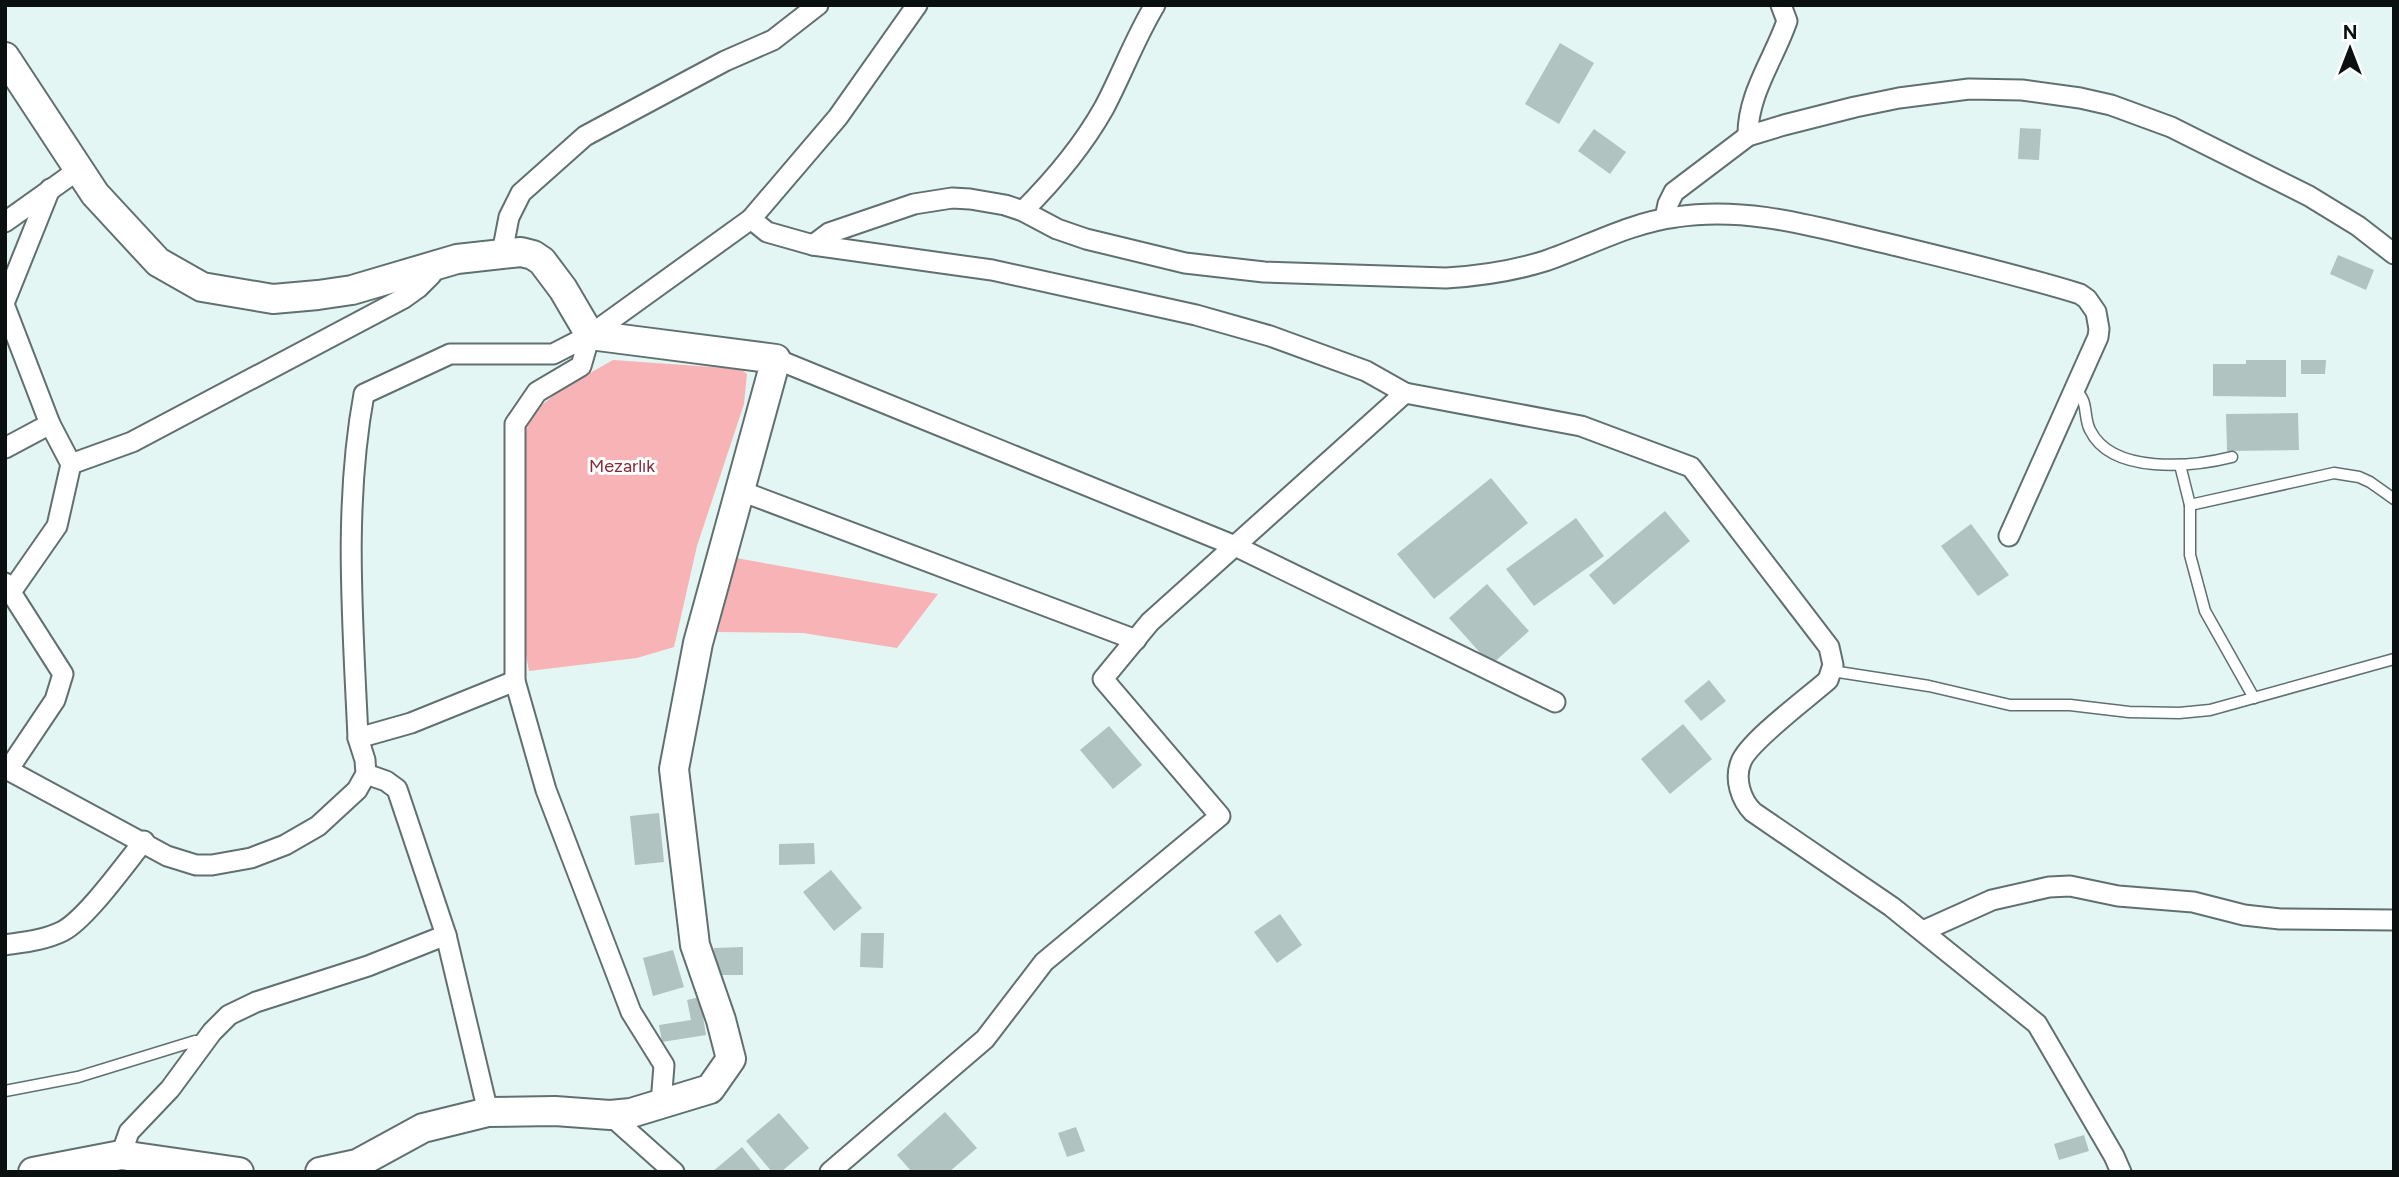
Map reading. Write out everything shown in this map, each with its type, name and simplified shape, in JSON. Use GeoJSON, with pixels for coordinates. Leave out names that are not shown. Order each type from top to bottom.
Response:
{"type":"FeatureCollection","features":[{"type":"Feature","properties":{"kind":"street"},"geometry":{"type":"LineString","coordinates":[[502,253],[509,217],[521,193],[585,136],[725,61],[773,40],[818,5]]}},
{"type":"Feature","properties":{"kind":"street"},"geometry":{"type":"LineString","coordinates":[[5,307],[50,424],[71,464],[57,526],[8,588],[62,674],[55,700],[7,770],[144,841],[167,856],[185,863],[212,865],[251,858],[285,845],[318,826],[357,790],[366,774],[358,738],[351,582],[355,445],[364,394],[450,354],[553,354],[590,335],[751,219],[838,117],[916,5]]}},
{"type":"Feature","properties":{"kind":"street"},"geometry":{"type":"LineString","coordinates":[[1023,211],[1052,180],[1103,110],[1155,5]]}},
{"type":"Feature","properties":{"kind":"street"},"geometry":{"type":"LineString","coordinates":[[1748,136],[1751,108],[1787,21],[1786,7]]}},
{"type":"Feature","properties":{"kind":"street"},"geometry":{"type":"LineString","coordinates":[[5,57],[95,194],[159,262],[202,286],[273,299],[285,298],[352,290],[430,265],[522,252],[542,261],[563,289],[590,335],[581,366],[537,392],[515,424],[515,681],[546,790],[631,1012],[664,1065],[661,1104]]}},
{"type":"Feature","properties":{"kind":"street"},"geometry":{"type":"LineString","coordinates":[[1665,218],[1674,192],[1748,136],[1855,107],[1943,92],[2022,90],[2080,97],[2142,115],[2171,127],[2334,210],[2394,254]]}},
{"type":"Feature","properties":{"kind":"street"},"geometry":{"type":"LineString","coordinates":[[5,222],[78,170]]}},
{"type":"Feature","properties":{"kind":"street"},"geometry":{"type":"LineString","coordinates":[[5,301],[50,189]]}},
{"type":"Feature","properties":{"kind":"street"},"geometry":{"type":"LineString","coordinates":[[813,245],[829,233],[905,207],[952,198],[988,201],[1023,211],[1057,229],[1086,239],[1185,263],[1264,272],[1419,278],[1473,276],[1523,267],[1546,261],[1633,226],[1665,218],[1726,213],[1782,219],[2017,274],[2080,294],[2096,312],[2099,329],[2075,391],[2009,536]]}},
{"type":"Feature","properties":{"kind":"street"},"geometry":{"type":"LineString","coordinates":[[751,219],[767,232],[813,245],[992,270],[1196,315],[1269,336],[1366,370],[1405,393],[1581,426],[1691,467],[1829,647],[1833,665],[1828,680],[1751,746],[1741,762],[1739,778],[1745,804],[1892,907],[2037,1024],[2121,1172]]}},
{"type":"Feature","properties":{"kind":"street"},"geometry":{"type":"LineString","coordinates":[[71,464],[132,442],[404,298],[431,275],[430,265]]}},
{"type":"Feature","properties":{"kind":"street"},"geometry":{"type":"LineString","coordinates":[[590,335],[776,359],[1235,546],[1555,702]]}},
{"type":"Feature","properties":{"kind":"street"},"geometry":{"type":"LineString","coordinates":[[320,1172],[360,1168],[423,1128],[488,1112],[555,1111],[610,1115],[631,1113],[710,1089],[731,1059],[721,1020],[695,945],[674,769],[698,643],[776,359]]}},
{"type":"Feature","properties":{"kind":"street"},"geometry":{"type":"LineString","coordinates":[[830,1172],[985,1039],[1044,962],[1220,817],[1103,679],[1150,622],[1405,393]]}},
{"type":"Feature","properties":{"kind":"street"},"geometry":{"type":"LineString","coordinates":[[5,448],[50,424]]}},
{"type":"Feature","properties":{"kind":"street"},"geometry":{"type":"LineString","coordinates":[[741,491],[1136,639]]}},
{"type":"Feature","properties":{"kind":"street"},"geometry":{"type":"LineString","coordinates":[[358,738],[411,723],[515,681]]}},
{"type":"Feature","properties":{"kind":"street"},"geometry":{"type":"LineString","coordinates":[[366,774],[386,781],[397,789],[446,936],[488,1112]]}},
{"type":"Feature","properties":{"kind":"street"},"geometry":{"type":"LineString","coordinates":[[5,945],[45,939],[65,930],[79,918],[144,841]]}},
{"type":"Feature","properties":{"kind":"street"},"geometry":{"type":"LineString","coordinates":[[1923,931],[1992,900],[2049,887],[2070,886],[2118,896],[2193,902],[2244,915],[2280,919],[2394,920]]}},
{"type":"Feature","properties":{"kind":"street"},"geometry":{"type":"LineString","coordinates":[[121,1155],[129,1132],[170,1088],[229,1014],[256,1002],[368,967],[446,936]]}},
{"type":"Feature","properties":{"kind":"street"},"geometry":{"type":"LineString","coordinates":[[610,1115],[674,1172]]}},
{"type":"Feature","properties":{"kind":"street"},"geometry":{"type":"LineString","coordinates":[[33,1172],[121,1155],[239,1172]]}},
{"type":"Feature","properties":{"kind":"lane"},"geometry":{"type":"LineString","coordinates":[[2075,391],[2084,399],[2086,419],[2094,436],[2110,452],[2147,462],[2180,465],[2232,457]]}},
{"type":"Feature","properties":{"kind":"lane"},"geometry":{"type":"LineString","coordinates":[[2180,465],[2190,505],[2190,555],[2205,611],[2254,698]]}},
{"type":"Feature","properties":{"kind":"lane"},"geometry":{"type":"LineString","coordinates":[[2190,505],[2334,473],[2359,477],[2394,499]]}},
{"type":"Feature","properties":{"kind":"lane"},"geometry":{"type":"LineString","coordinates":[[1832,671],[1929,686],[1995,702],[2026,706],[2070,705],[2129,712],[2179,713],[2210,710],[2394,659]]}},
{"type":"Feature","properties":{"kind":"lane"},"geometry":{"type":"LineString","coordinates":[[5,1091],[53,1083],[195,1041],[205,1042]]}},
{"type":"Feature","properties":{"kind":"green space","name":"Mezarlık"},"geometry":{"type":"Polygon","coordinates":[[[613,360],[741,369],[747,374],[744,404],[697,546],[674,647],[637,658],[529,671],[524,644],[524,432],[537,409],[560,390],[613,360]]]}},
{"type":"Feature","properties":{"kind":"green space"},"geometry":{"type":"Polygon","coordinates":[[[736,558],[938,594],[897,648],[803,633],[718,632],[736,558]]]}},
{"type":"Feature","properties":{"kind":"building"},"geometry":{"type":"Polygon","coordinates":[[[1560,43],[1594,63],[1559,124],[1525,104],[1560,43]]]}},
{"type":"Feature","properties":{"kind":"building"},"geometry":{"type":"Polygon","coordinates":[[[2020,128],[2041,129],[2039,160],[2018,159],[2020,128]]]}},
{"type":"Feature","properties":{"kind":"building"},"geometry":{"type":"Polygon","coordinates":[[[1594,129],[1626,152],[1610,174],[1578,151],[1594,129]]]}},
{"type":"Feature","properties":{"kind":"building"},"geometry":{"type":"Polygon","coordinates":[[[2338,255],[2374,270],[2366,290],[2330,274],[2338,255]]]}},
{"type":"Feature","properties":{"kind":"building"},"geometry":{"type":"Polygon","coordinates":[[[2246,360],[2286,360],[2286,397],[2213,396],[2213,364],[2246,364],[2246,360]]]}},
{"type":"Feature","properties":{"kind":"building"},"geometry":{"type":"Polygon","coordinates":[[[2301,360],[2326,360],[2325,374],[2301,374],[2301,360]]]}},
{"type":"Feature","properties":{"kind":"building"},"geometry":{"type":"Polygon","coordinates":[[[2298,413],[2299,450],[2227,451],[2226,414],[2298,413]]]}},
{"type":"Feature","properties":{"kind":"building"},"geometry":{"type":"Polygon","coordinates":[[[1491,478],[1528,523],[1434,599],[1397,554],[1491,478]]]}},
{"type":"Feature","properties":{"kind":"building"},"geometry":{"type":"Polygon","coordinates":[[[1665,511],[1690,541],[1614,605],[1589,575],[1665,511]]]}},
{"type":"Feature","properties":{"kind":"building"},"geometry":{"type":"Polygon","coordinates":[[[1576,518],[1604,556],[1534,606],[1506,569],[1576,518]]]}},
{"type":"Feature","properties":{"kind":"building"},"geometry":{"type":"Polygon","coordinates":[[[1971,524],[2009,575],[1978,596],[1941,546],[1971,524]]]}},
{"type":"Feature","properties":{"kind":"building"},"geometry":{"type":"Polygon","coordinates":[[[1487,584],[1529,631],[1491,665],[1449,618],[1487,584]]]}},
{"type":"Feature","properties":{"kind":"building"},"geometry":{"type":"Polygon","coordinates":[[[1709,680],[1726,701],[1701,721],[1684,701],[1709,680]]]}},
{"type":"Feature","properties":{"kind":"building"},"geometry":{"type":"Polygon","coordinates":[[[1683,724],[1712,759],[1670,794],[1641,759],[1683,724]]]}},
{"type":"Feature","properties":{"kind":"building"},"geometry":{"type":"Polygon","coordinates":[[[1109,726],[1142,765],[1113,789],[1080,750],[1109,726]]]}},
{"type":"Feature","properties":{"kind":"building"},"geometry":{"type":"Polygon","coordinates":[[[659,813],[664,862],[635,865],[630,816],[659,813]]]}},
{"type":"Feature","properties":{"kind":"building"},"geometry":{"type":"Polygon","coordinates":[[[814,843],[815,864],[779,865],[779,844],[814,843]]]}},
{"type":"Feature","properties":{"kind":"building"},"geometry":{"type":"Polygon","coordinates":[[[831,870],[862,908],[834,931],[803,892],[831,870]]]}},
{"type":"Feature","properties":{"kind":"building"},"geometry":{"type":"Polygon","coordinates":[[[1280,914],[1302,945],[1277,963],[1254,932],[1280,914]]]}},
{"type":"Feature","properties":{"kind":"building"},"geometry":{"type":"Polygon","coordinates":[[[861,933],[884,933],[883,968],[860,967],[861,933]]]}},
{"type":"Feature","properties":{"kind":"building"},"geometry":{"type":"Polygon","coordinates":[[[743,947],[743,975],[715,975],[714,948],[743,947]]]}},
{"type":"Feature","properties":{"kind":"building"},"geometry":{"type":"Polygon","coordinates":[[[673,950],[684,987],[653,996],[643,958],[673,950]]]}},
{"type":"Feature","properties":{"kind":"building"},"geometry":{"type":"Polygon","coordinates":[[[700,997],[706,1035],[662,1042],[659,1025],[691,1020],[687,1000],[700,997]]]}},
{"type":"Feature","properties":{"kind":"building"},"geometry":{"type":"Polygon","coordinates":[[[945,1112],[977,1148],[949,1172],[912,1172],[897,1155],[945,1112]]]}},
{"type":"Feature","properties":{"kind":"building"},"geometry":{"type":"Polygon","coordinates":[[[779,1113],[809,1148],[781,1172],[772,1172],[746,1141],[779,1113]]]}},
{"type":"Feature","properties":{"kind":"building"},"geometry":{"type":"Polygon","coordinates":[[[1076,1127],[1085,1151],[1067,1157],[1058,1133],[1076,1127]]]}},
{"type":"Feature","properties":{"kind":"building"},"geometry":{"type":"Polygon","coordinates":[[[2084,1135],[2089,1151],[2059,1160],[2054,1144],[2084,1135]]]}},
{"type":"Feature","properties":{"kind":"building"},"geometry":{"type":"Polygon","coordinates":[[[742,1147],[762,1172],[712,1172],[742,1147]]]}}]}
